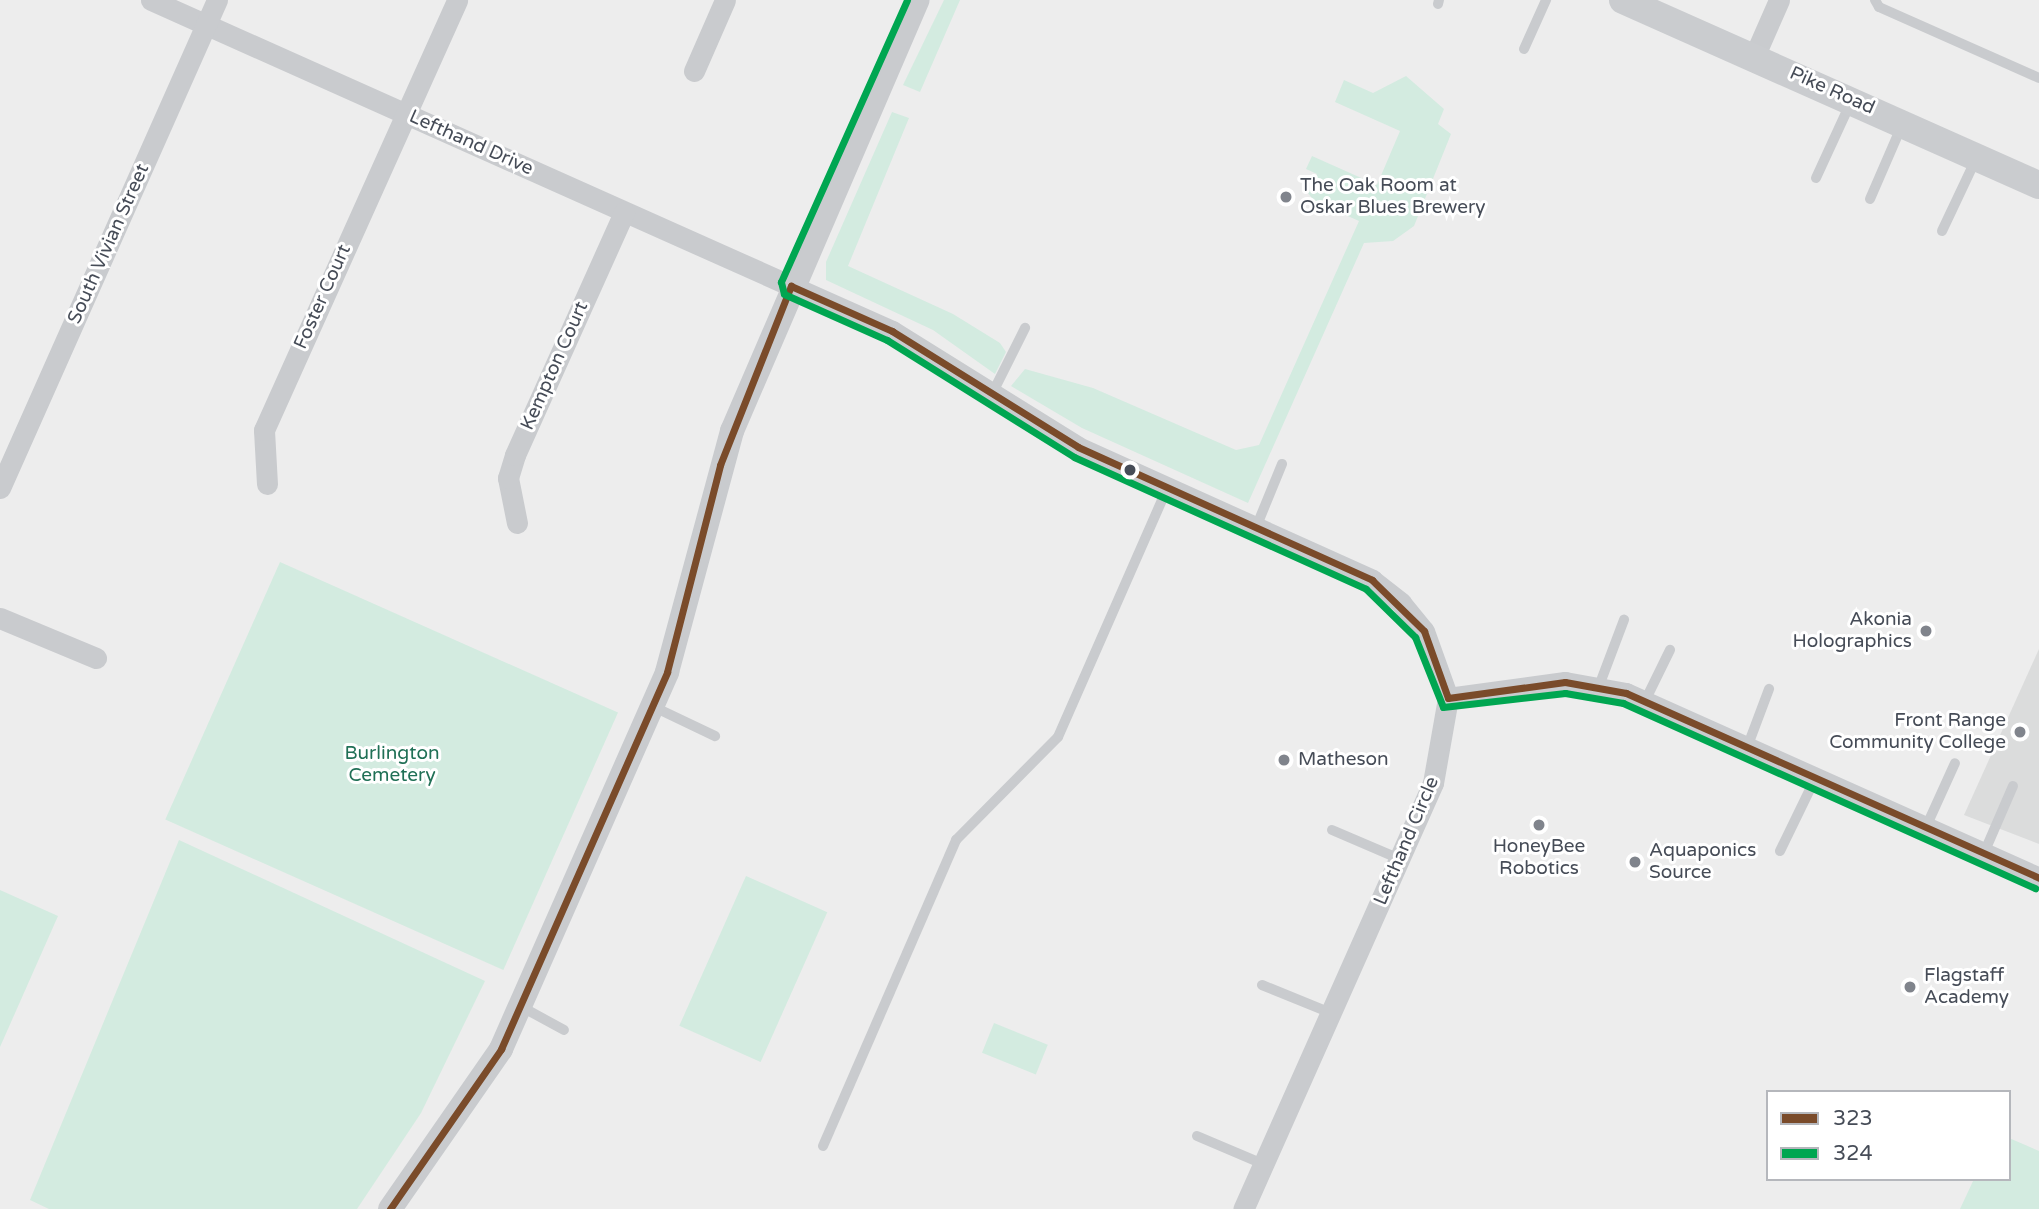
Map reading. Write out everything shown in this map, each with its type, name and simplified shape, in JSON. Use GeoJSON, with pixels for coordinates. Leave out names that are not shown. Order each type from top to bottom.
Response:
{"type":"FeatureCollection","features":[{"type":"Feature","properties":{"kind":"main road","name":"Pike Road"},"geometry":{"type":"LineString","coordinates":[[1623,0],[2039,185]]}},
{"type":"Feature","properties":{"kind":"street","name":"Lefthand Drive"},"geometry":{"type":"LineString","coordinates":[[152,0],[791,286]]}},
{"type":"Feature","properties":{"kind":"street","name":"South Vivian Street"},"geometry":{"type":"LineString","coordinates":[[0,488],[217,0]]}},
{"type":"Feature","properties":{"kind":"street","name":"Foster Court"},"geometry":{"type":"LineString","coordinates":[[267,484],[264,430],[457,0]]}},
{"type":"Feature","properties":{"kind":"street"},"geometry":{"type":"LineString","coordinates":[[694,71],[724,0]]}},
{"type":"Feature","properties":{"kind":"street"},"geometry":{"type":"LineString","coordinates":[[390,1209],[501,1049],[652,706],[679,641],[720,465],[791,286],[918,0]]}},
{"type":"Feature","properties":{"kind":"street"},"geometry":{"type":"LineString","coordinates":[[1754,57],[1779,0]]}},
{"type":"Feature","properties":{"kind":"street","name":"Kempton Court"},"geometry":{"type":"LineString","coordinates":[[517,523],[508,478],[515,454],[624,212]]}},
{"type":"Feature","properties":{"kind":"street","name":"Lefthand Circle"},"geometry":{"type":"LineString","coordinates":[[791,286],[892,331],[1078,447],[1257,525],[1372,580],[1401,603],[1424,631],[1447,698],[1433,783],[1243,1209]]}},
{"type":"Feature","properties":{"kind":"street"},"geometry":{"type":"LineString","coordinates":[[0,618],[96,658]]}},
{"type":"Feature","properties":{"kind":"street"},"geometry":{"type":"LineString","coordinates":[[1447,698],[1565,682],[1599,686],[1645,701],[1748,745],[2039,877]]}},
{"type":"Feature","properties":{"kind":"lane"},"geometry":{"type":"LineString","coordinates":[[1524,50],[1546,0]]}},
{"type":"Feature","properties":{"kind":"lane"},"geometry":{"type":"LineString","coordinates":[[1875,0],[1879,8],[2039,78]]}},
{"type":"Feature","properties":{"kind":"lane"},"geometry":{"type":"LineString","coordinates":[[1816,178],[1851,100]]}},
{"type":"Feature","properties":{"kind":"lane"},"geometry":{"type":"LineString","coordinates":[[1870,200],[1902,123]]}},
{"type":"Feature","properties":{"kind":"lane"},"geometry":{"type":"LineString","coordinates":[[1942,231],[1977,156]]}},
{"type":"Feature","properties":{"kind":"lane"},"geometry":{"type":"LineString","coordinates":[[992,394],[1025,328]]}},
{"type":"Feature","properties":{"kind":"lane"},"geometry":{"type":"LineString","coordinates":[[1257,525],[1282,464]]}},
{"type":"Feature","properties":{"kind":"lane"},"geometry":{"type":"LineString","coordinates":[[823,1146],[956,840],[1058,737],[1168,485]]}},
{"type":"Feature","properties":{"kind":"lane"},"geometry":{"type":"LineString","coordinates":[[1599,686],[1624,620]]}},
{"type":"Feature","properties":{"kind":"lane"},"geometry":{"type":"LineString","coordinates":[[1645,701],[1670,650]]}},
{"type":"Feature","properties":{"kind":"lane"},"geometry":{"type":"LineString","coordinates":[[1748,745],[1769,689]]}},
{"type":"Feature","properties":{"kind":"lane"},"geometry":{"type":"LineString","coordinates":[[652,706],[715,736]]}},
{"type":"Feature","properties":{"kind":"lane"},"geometry":{"type":"LineString","coordinates":[[1926,827],[1955,762]]}},
{"type":"Feature","properties":{"kind":"lane"},"geometry":{"type":"LineString","coordinates":[[1780,851],[1816,777]]}},
{"type":"Feature","properties":{"kind":"lane"},"geometry":{"type":"LineString","coordinates":[[1983,853],[2014,786]]}},
{"type":"Feature","properties":{"kind":"lane"},"geometry":{"type":"LineString","coordinates":[[1332,830],[1399,859]]}},
{"type":"Feature","properties":{"kind":"lane"},"geometry":{"type":"LineString","coordinates":[[1262,985],[1331,1013]]}},
{"type":"Feature","properties":{"kind":"lane"},"geometry":{"type":"LineString","coordinates":[[520,1006],[564,1030]]}},
{"type":"Feature","properties":{"kind":"lane"},"geometry":{"type":"LineString","coordinates":[[1197,1136],[1263,1164]]}},
{"type":"Feature","properties":{"kind":"shaded area","name":"Front Range Community College"},"geometry":{"type":"Polygon","coordinates":[[[2039,649],[2039,844],[1964,815],[2039,649]]]}},
{"type":"Feature","properties":{"kind":"green space"},"geometry":{"type":"Polygon","coordinates":[[[944,0],[960,0],[920,92],[903,85],[944,0]]]}},
{"type":"Feature","properties":{"kind":"green space"},"geometry":{"type":"Polygon","coordinates":[[[1406,76],[1444,109],[1438,124],[1451,134],[1414,226],[1393,241],[1364,243],[1248,503],[1082,428],[1011,386],[1025,369],[1093,388],[1236,450],[1259,445],[1359,221],[1314,201],[1308,193],[1317,174],[1306,169],[1312,156],[1377,185],[1400,131],[1335,102],[1344,80],[1373,93],[1406,76]]]}},
{"type":"Feature","properties":{"kind":"green space"},"geometry":{"type":"Polygon","coordinates":[[[892,112],[909,118],[848,266],[953,314],[1000,343],[1006,352],[995,374],[933,330],[826,280],[826,262],[892,112]]]}},
{"type":"Feature","properties":{"kind":"green space","name":"Burlington Cemetery"},"geometry":{"type":"Polygon","coordinates":[[[280,562],[618,712],[503,970],[165,820],[280,562]]]}},
{"type":"Feature","properties":{"kind":"green space"},"geometry":{"type":"Polygon","coordinates":[[[179,840],[485,981],[421,1113],[357,1209],[49,1209],[30,1200],[179,840]]]}},
{"type":"Feature","properties":{"kind":"green space"},"geometry":{"type":"Polygon","coordinates":[[[746,876],[827,912],[761,1062],[679,1026],[746,876]]]}},
{"type":"Feature","properties":{"kind":"green space"},"geometry":{"type":"Polygon","coordinates":[[[0,890],[58,916],[0,1047],[0,890]]]}},
{"type":"Feature","properties":{"kind":"green space"},"geometry":{"type":"Polygon","coordinates":[[[994,1023],[1048,1045],[1036,1074],[982,1053],[994,1023]]]}},
{"type":"Feature","properties":{"kind":"green space"},"geometry":{"type":"Polygon","coordinates":[[[2011,1139],[2039,1151],[2039,1209],[1960,1209],[1973,1181],[2011,1181],[2011,1139]]]}},
{"type":"Feature","properties":{"kind":"transit line","name":"324"},"geometry":{"type":"LineString","coordinates":[[907,0],[781,282],[784,294],[887,340],[1074,457],[1366,589],[1415,637],[1443,707],[1565,693],[1623,703],[2035,888]]}},
{"type":"Feature","properties":{"kind":"transit line","name":"323"},"geometry":{"type":"LineString","coordinates":[[390,1209],[501,1049],[667,672],[720,465],[791,286],[892,331],[1078,447],[1372,580],[1424,631],[1448,698],[1565,682],[1626,693],[2039,878]]}},
{"type":"Feature","properties":{"kind":"place","name":"The Oak Room at Oskar Blues Brewery"},"geometry":{"type":"Point","coordinates":[1286,197]}},
{"type":"Feature","properties":{"kind":"place","name":"Akonia Holographics"},"geometry":{"type":"Point","coordinates":[1926,631]}},
{"type":"Feature","properties":{"kind":"place","name":"Front Range Community College"},"geometry":{"type":"Point","coordinates":[2020,732]}},
{"type":"Feature","properties":{"kind":"place","name":"Matheson"},"geometry":{"type":"Point","coordinates":[1284,760]}},
{"type":"Feature","properties":{"kind":"place","name":"HoneyBee Robotics"},"geometry":{"type":"Point","coordinates":[1539,825]}},
{"type":"Feature","properties":{"kind":"place","name":"Aquaponics Source"},"geometry":{"type":"Point","coordinates":[1635,862]}},
{"type":"Feature","properties":{"kind":"place","name":"Flagstaff Academy"},"geometry":{"type":"Point","coordinates":[1910,987]}}]}
